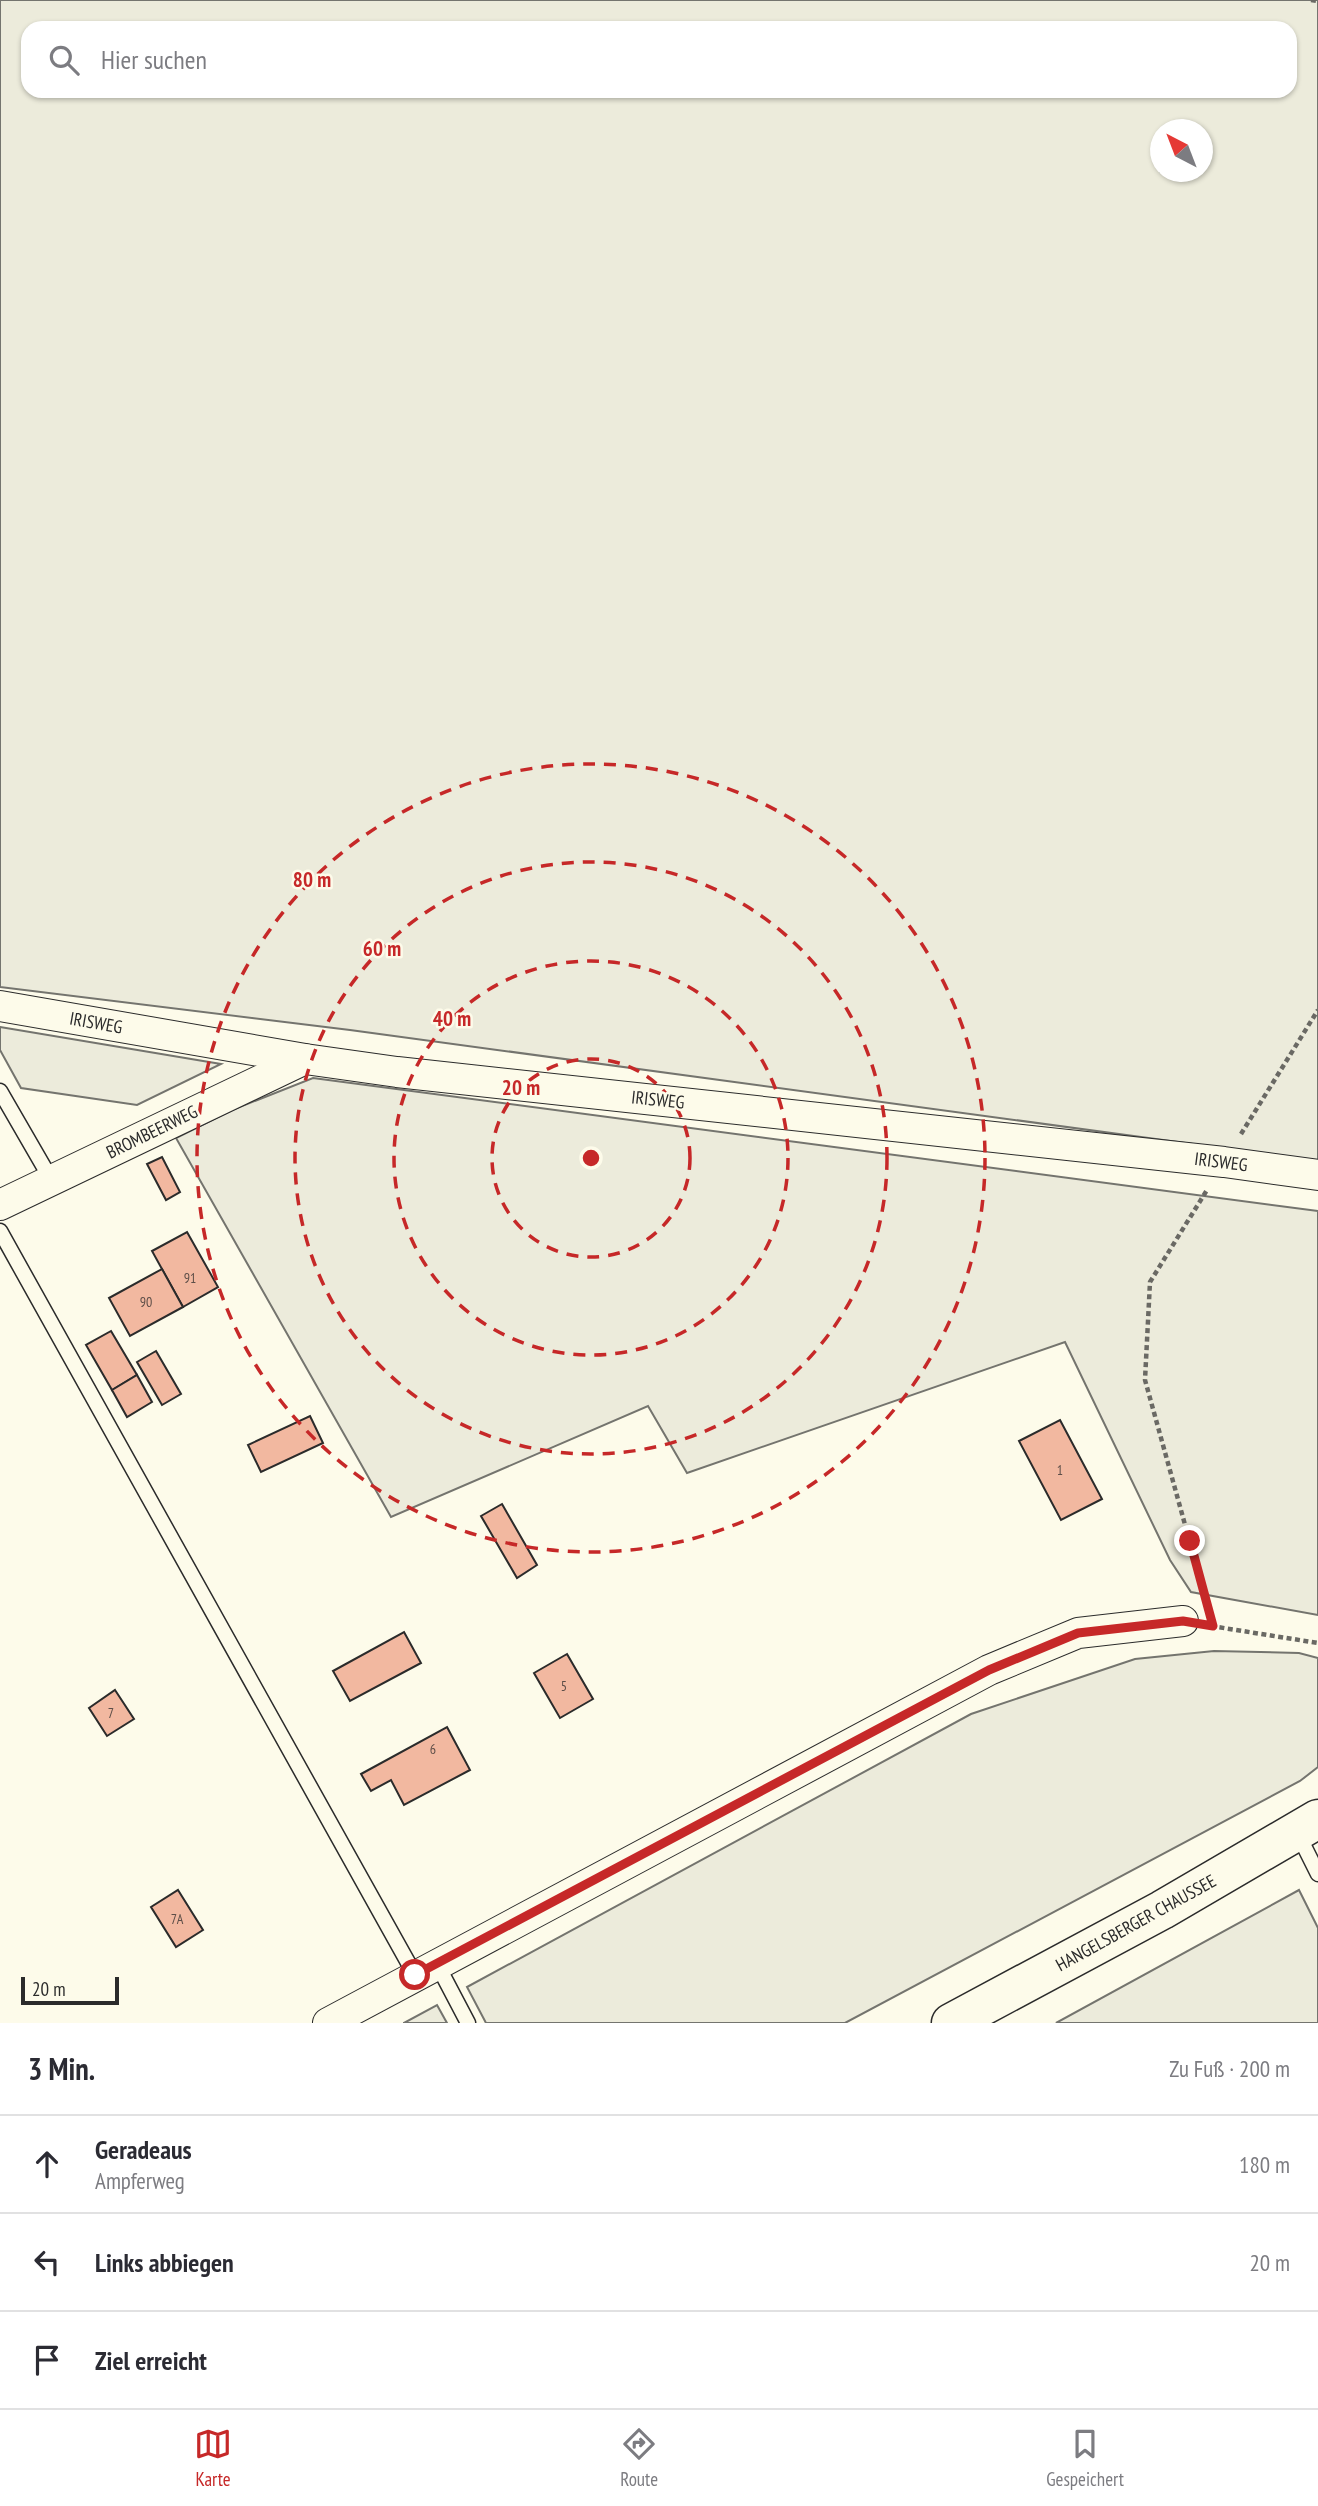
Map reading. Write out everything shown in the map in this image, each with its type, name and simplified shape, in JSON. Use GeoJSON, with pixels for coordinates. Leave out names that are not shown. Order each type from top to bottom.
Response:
{"type":"FeatureCollection","features":[{"type":"Feature","properties":{"kind":"main road","name":"HANGELSBERGER CHAUSSEE"},"geometry":{"type":"LineString","coordinates":[[951,2023],[1162,1910],[1308,1826]]}},
{"type":"Feature","properties":{"kind":"street","name":"IRISWEG"},"geometry":{"type":"LineString","coordinates":[[0,1006],[305,1059],[397,1072],[1224,1162],[1318,1175]]}},
{"type":"Feature","properties":{"kind":"street","name":"BROMBEERWEG"},"geometry":{"type":"LineString","coordinates":[[0,1205],[305,1059]]}},
{"type":"Feature","properties":{"kind":"street"},"geometry":{"type":"LineString","coordinates":[[328,2023],[989,1670],[1078,1633],[1196,1617]]}},
{"type":"Feature","properties":{"kind":"lane"},"geometry":{"type":"LineString","coordinates":[[0,1091],[51,1181]]}},
{"type":"Feature","properties":{"kind":"lane"},"geometry":{"type":"LineString","coordinates":[[0,1231],[426,1970],[468,2023]]}},
{"type":"Feature","properties":{"kind":"lane"},"geometry":{"type":"LineString","coordinates":[[1308,1826],[1318,1874]]}},
{"type":"Feature","properties":{"kind":"path"},"geometry":{"type":"LineString","coordinates":[[1311,0],[1318,1]]}},
{"type":"Feature","properties":{"kind":"path"},"geometry":{"type":"LineString","coordinates":[[1206,1601],[1145,1380],[1150,1282],[1318,1010]]}},
{"type":"Feature","properties":{"kind":"path"},"geometry":{"type":"LineString","coordinates":[[1196,1617],[1213,1626],[1318,1643]]}},
{"type":"Feature","properties":{"kind":"path"},"geometry":{"type":"LineString","coordinates":[[1196,1617],[1213,1626]]}},
{"type":"Feature","properties":{"kind":"shaded area"},"geometry":{"type":"Polygon","coordinates":[[[0,0],[1318,0],[1318,1161],[350,1030],[0,987],[0,0]]]}},
{"type":"Feature","properties":{"kind":"shaded area"},"geometry":{"type":"Polygon","coordinates":[[[0,1027],[221,1064],[137,1105],[21,1088],[0,1050],[0,1027]]]}},
{"type":"Feature","properties":{"kind":"shaded area"},"geometry":{"type":"Polygon","coordinates":[[[313,1078],[1318,1211],[1318,1615],[1191,1592],[1170,1560],[1065,1342],[687,1473],[648,1406],[391,1517],[176,1138],[232,1110],[313,1078]]]}},
{"type":"Feature","properties":{"kind":"shaded area"},"geometry":{"type":"Polygon","coordinates":[[[1214,1651],[1299,1653],[1318,1658],[1318,1767],[1300,1781],[845,2023],[486,2023],[467,1987],[971,1714],[1135,1659],[1214,1651]]]}},
{"type":"Feature","properties":{"kind":"shaded area"},"geometry":{"type":"Polygon","coordinates":[[[1299,1890],[1318,1928],[1318,2023],[1056,2023],[1299,1890]]]}},
{"type":"Feature","properties":{"kind":"shaded area"},"geometry":{"type":"Polygon","coordinates":[[[437,2005],[447,2023],[404,2023],[437,2005]]]}},
{"type":"Feature","properties":{"kind":"building"},"geometry":{"type":"Polygon","coordinates":[[[162,1157],[180,1192],[166,1200],[147,1164],[162,1157]]]}},
{"type":"Feature","properties":{"kind":"building"},"geometry":{"type":"Polygon","coordinates":[[[187,1232],[218,1287],[183,1307],[152,1251],[187,1232]]]}},
{"type":"Feature","properties":{"kind":"building"},"geometry":{"type":"Polygon","coordinates":[[[162,1269],[183,1307],[130,1336],[109,1298],[162,1269]]]}},
{"type":"Feature","properties":{"kind":"building"},"geometry":{"type":"Polygon","coordinates":[[[111,1331],[137,1375],[112,1390],[86,1345],[111,1331]]]}},
{"type":"Feature","properties":{"kind":"building"},"geometry":{"type":"Polygon","coordinates":[[[156,1351],[181,1394],[162,1405],[137,1362],[156,1351]]]}},
{"type":"Feature","properties":{"kind":"building"},"geometry":{"type":"Polygon","coordinates":[[[137,1375],[152,1402],[127,1417],[112,1390],[137,1375]]]}},
{"type":"Feature","properties":{"kind":"building"},"geometry":{"type":"Polygon","coordinates":[[[310,1416],[323,1443],[261,1472],[248,1445],[310,1416]]]}},
{"type":"Feature","properties":{"kind":"building"},"geometry":{"type":"Polygon","coordinates":[[[1060,1420],[1102,1499],[1061,1520],[1019,1441],[1060,1420]]]}},
{"type":"Feature","properties":{"kind":"building"},"geometry":{"type":"Polygon","coordinates":[[[502,1504],[537,1565],[517,1578],[481,1516],[502,1504]]]}},
{"type":"Feature","properties":{"kind":"building"},"geometry":{"type":"Polygon","coordinates":[[[404,1632],[421,1663],[350,1701],[333,1671],[404,1632]]]}},
{"type":"Feature","properties":{"kind":"building"},"geometry":{"type":"Polygon","coordinates":[[[567,1654],[593,1699],[560,1718],[534,1673],[567,1654]]]}},
{"type":"Feature","properties":{"kind":"building"},"geometry":{"type":"Polygon","coordinates":[[[115,1690],[134,1719],[107,1736],[89,1708],[115,1690]]]}},
{"type":"Feature","properties":{"kind":"building"},"geometry":{"type":"Polygon","coordinates":[[[447,1727],[470,1770],[404,1805],[391,1780],[371,1791],[361,1774],[447,1727]]]}},
{"type":"Feature","properties":{"kind":"building"},"geometry":{"type":"Polygon","coordinates":[[[178,1890],[203,1930],[176,1947],[151,1907],[178,1890]]]}},
{"type":"Feature","properties":{"kind":"route"},"geometry":{"type":"LineString","coordinates":[[415,1975],[989,1670],[1078,1633],[1183,1621],[1213,1626],[1190,1541]]}}]}
